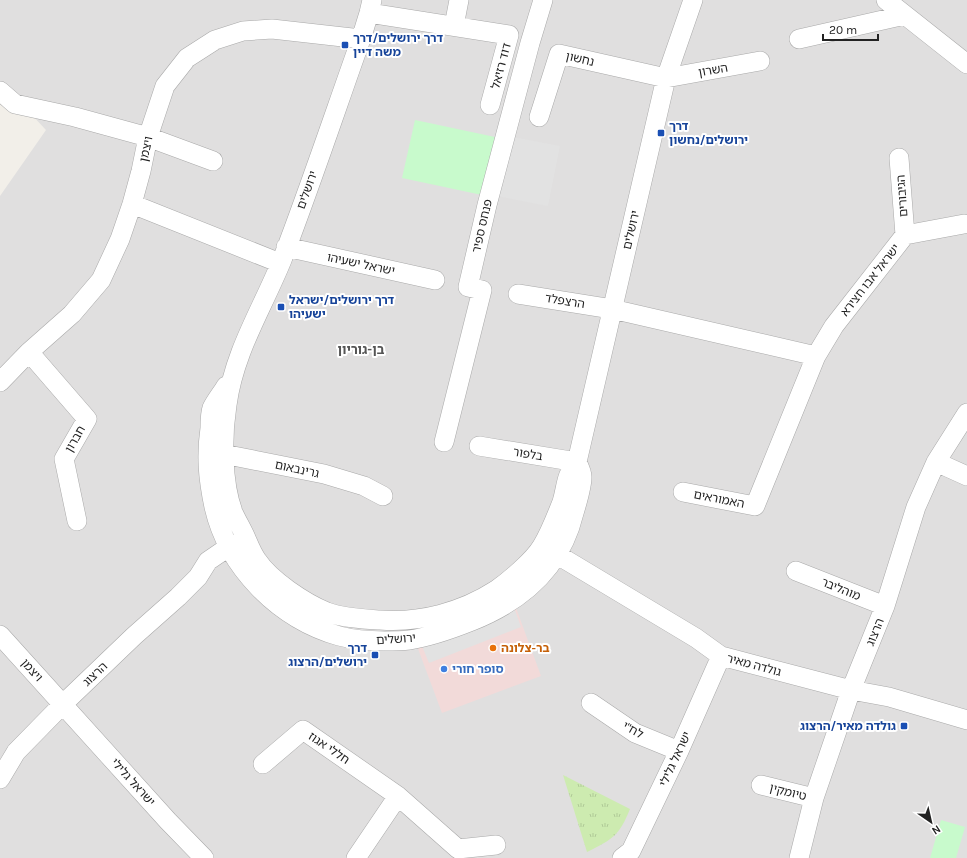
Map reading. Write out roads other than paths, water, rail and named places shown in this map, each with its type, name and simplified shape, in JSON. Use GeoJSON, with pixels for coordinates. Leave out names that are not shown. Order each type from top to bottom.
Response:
{"type":"FeatureCollection","features":[{"type":"Feature","properties":{"kind":"street"},"geometry":{"type":"LineString","coordinates":[[454,26],[459,0]]}},
{"type":"Feature","properties":{"kind":"street","name":"פנחס ספיר"},"geometry":{"type":"LineString","coordinates":[[444,442],[482,290],[468,287],[493,182],[543,0]]}},
{"type":"Feature","properties":{"kind":"street","name":"ירושלים"},"geometry":{"type":"LineString","coordinates":[[370,6],[361,39],[283,255],[239,354],[232,376],[212,410],[216,453],[226,481],[233,512],[237,549],[248,577],[275,602],[294,616],[312,625],[340,636],[372,641],[407,641],[458,627],[483,617],[508,603],[549,568],[549,551],[566,540],[571,526],[582,477],[577,462],[666,78],[693,0]]}},
{"type":"Feature","properties":{"kind":"street"},"geometry":{"type":"LineString","coordinates":[[886,0],[967,64]]}},
{"type":"Feature","properties":{"kind":"street","name":"דוד רזיאל"},"geometry":{"type":"LineString","coordinates":[[370,6],[454,26],[509,36],[490,105]]}},
{"type":"Feature","properties":{"kind":"street"},"geometry":{"type":"LineString","coordinates":[[799,39],[905,15]]}},
{"type":"Feature","properties":{"kind":"street","name":"ויצמן"},"geometry":{"type":"LineString","coordinates":[[0,382],[29,352],[72,314],[101,280],[120,239],[132,204],[141,171],[148,136],[164,86],[187,58],[215,40],[243,31],[272,29],[361,39]]}},
{"type":"Feature","properties":{"kind":"street","name":"נחשון"},"geometry":{"type":"LineString","coordinates":[[539,117],[559,54],[666,78]]}},
{"type":"Feature","properties":{"kind":"street","name":"השרון"},"geometry":{"type":"LineString","coordinates":[[666,78],[760,61]]}},
{"type":"Feature","properties":{"kind":"street"},"geometry":{"type":"LineString","coordinates":[[0,91],[16,104],[75,117],[148,136],[213,161]]}},
{"type":"Feature","properties":{"kind":"street","name":"הגיבורים"},"geometry":{"type":"LineString","coordinates":[[899,158],[905,235]]}},
{"type":"Feature","properties":{"kind":"street","name":"ישראל ישעיהו"},"geometry":{"type":"LineString","coordinates":[[132,204],[283,255],[435,280]]}},
{"type":"Feature","properties":{"kind":"street","name":"ישראל אבו חצירא"},"geometry":{"type":"LineString","coordinates":[[755,506],[816,356],[834,326],[905,235],[964,224]]}},
{"type":"Feature","properties":{"kind":"street","name":"הרצפלד"},"geometry":{"type":"LineString","coordinates":[[518,294],[612,309]]}},
{"type":"Feature","properties":{"kind":"street"},"geometry":{"type":"LineString","coordinates":[[612,309],[816,356]]}},
{"type":"Feature","properties":{"kind":"street","name":"חברון"},"geometry":{"type":"LineString","coordinates":[[29,352],[86,420],[64,459],[77,521]]}},
{"type":"Feature","properties":{"kind":"street","name":"הרצוג"},"geometry":{"type":"LineString","coordinates":[[799,858],[814,798],[851,690],[885,606],[916,507],[936,462],[967,413]]}},
{"type":"Feature","properties":{"kind":"street","name":"בלפור"},"geometry":{"type":"LineString","coordinates":[[479,446],[577,462]]}},
{"type":"Feature","properties":{"kind":"street","name":"גרינבאום"},"geometry":{"type":"LineString","coordinates":[[216,453],[324,474],[364,486],[383,496]]}},
{"type":"Feature","properties":{"kind":"street"},"geometry":{"type":"LineString","coordinates":[[936,462],[967,476]]}},
{"type":"Feature","properties":{"kind":"street","name":"האמוראים"},"geometry":{"type":"LineString","coordinates":[[683,492],[755,506]]}},
{"type":"Feature","properties":{"kind":"street","name":"הרצוג"},"geometry":{"type":"LineString","coordinates":[[0,779],[16,752],[134,636],[178,597],[198,577],[208,561],[237,549]]}},
{"type":"Feature","properties":{"kind":"street","name":"גולדה מאיר"},"geometry":{"type":"LineString","coordinates":[[549,551],[696,638],[721,656],[851,690],[889,697],[967,720]]}},
{"type":"Feature","properties":{"kind":"street","name":"מוהליבר"},"geometry":{"type":"LineString","coordinates":[[796,571],[885,606]]}},
{"type":"Feature","properties":{"kind":"street","name":"ויצמן"},"geometry":{"type":"LineString","coordinates":[[0,635],[64,704]]}},
{"type":"Feature","properties":{"kind":"street","name":"ישראל גלילי"},"geometry":{"type":"LineString","coordinates":[[622,858],[631,851],[679,751],[721,656]]}},
{"type":"Feature","properties":{"kind":"street","name":"לח\"י"},"geometry":{"type":"LineString","coordinates":[[591,703],[635,733],[679,751]]}},
{"type":"Feature","properties":{"kind":"street","name":"ישראל גלילי"},"geometry":{"type":"LineString","coordinates":[[64,704],[200,857]]}},
{"type":"Feature","properties":{"kind":"street","name":"חללי אגוז"},"geometry":{"type":"LineString","coordinates":[[263,764],[303,730],[398,796],[458,849],[496,845]]}},
{"type":"Feature","properties":{"kind":"street","name":"טיומקין"},"geometry":{"type":"LineString","coordinates":[[761,785],[814,798]]}},
{"type":"Feature","properties":{"kind":"street"},"geometry":{"type":"LineString","coordinates":[[356,858],[398,796]]}},
{"type":"Feature","properties":{"kind":"place","name":"דרך ירושלים/דרך משה דיין"},"geometry":{"type":"Point","coordinates":[345,45]}},
{"type":"Feature","properties":{"kind":"place","name":"דרך ירושלים/נחשון"},"geometry":{"type":"Point","coordinates":[661,133]}},
{"type":"Feature","properties":{"kind":"place","name":"דרך ירושלים/ישראל ישעיהו"},"geometry":{"type":"Point","coordinates":[281,307]}},
{"type":"Feature","properties":{"kind":"place","name":"בר-צלונה"},"geometry":{"type":"Point","coordinates":[493,648]}},
{"type":"Feature","properties":{"kind":"place","name":"דרך ירושלים/הרצוג"},"geometry":{"type":"Point","coordinates":[375,655]}},
{"type":"Feature","properties":{"kind":"place","name":"סופר חורי"},"geometry":{"type":"Point","coordinates":[444,669]}},
{"type":"Feature","properties":{"kind":"place","name":"גולדה מאיר/הרצוג"},"geometry":{"type":"Point","coordinates":[904,726]}},
{"type":"Feature","properties":{"kind":"district","name":"בן-גוריון"},"geometry":{"type":"Point","coordinates":[361,349]}}]}
